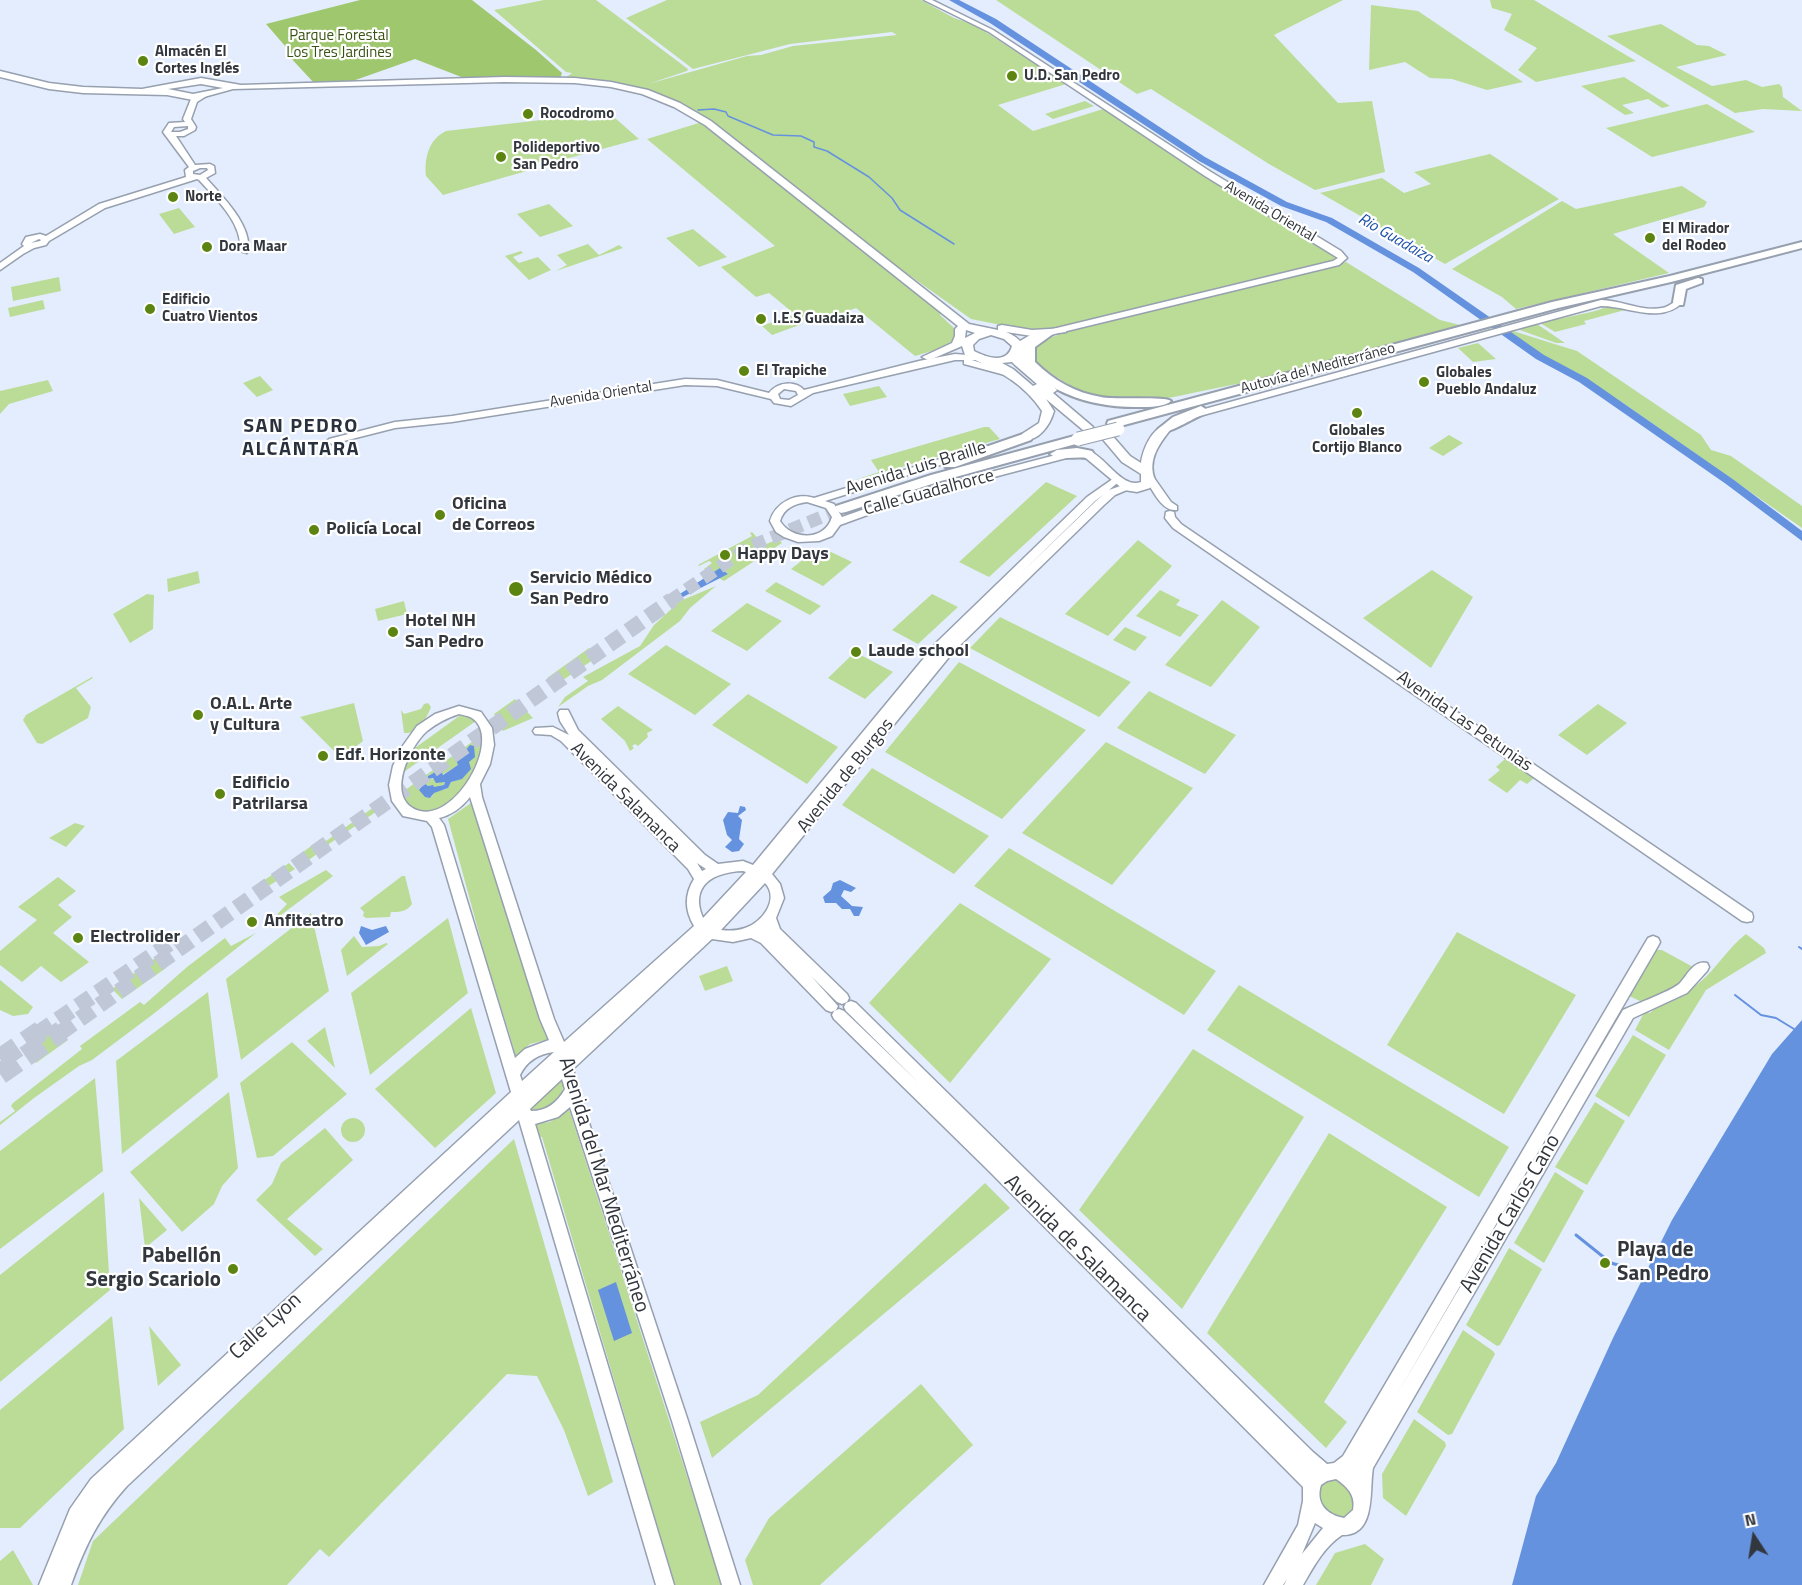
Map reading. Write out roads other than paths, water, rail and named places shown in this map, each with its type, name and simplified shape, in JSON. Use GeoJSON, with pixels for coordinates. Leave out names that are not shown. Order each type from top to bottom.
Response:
{"type":"FeatureCollection","features":[{"type":"Feature","properties":{"kind":"highway","name":"Autovía del Mediterráneo"},"geometry":{"type":"LineString","coordinates":[[838,511],[897,487],[1076,437],[1109,432],[1517,320],[1802,245]]}},
{"type":"Feature","properties":{"kind":"highway","name":"Autovía del Mediterráneo"},"geometry":{"type":"LineString","coordinates":[[1517,320],[1712,274],[1802,250]]}},
{"type":"Feature","properties":{"kind":"highway"},"geometry":{"type":"LineString","coordinates":[[1679,302],[1681,286],[1712,274]]}},
{"type":"Feature","properties":{"kind":"highway"},"geometry":{"type":"LineString","coordinates":[[1029,363],[1027,353],[1029,345],[1041,335]]}},
{"type":"Feature","properties":{"kind":"highway","name":"Autovía del Mediterráneo"},"geometry":{"type":"LineString","coordinates":[[1109,432],[1261,384],[1464,335]]}},
{"type":"Feature","properties":{"kind":"highway"},"geometry":{"type":"LineString","coordinates":[[1015,347],[1029,363],[1066,390],[1098,402],[1117,405],[1168,401],[1261,384]]}},
{"type":"Feature","properties":{"kind":"highway"},"geometry":{"type":"LineString","coordinates":[[1165,429],[1186,416],[1237,396]]}},
{"type":"Feature","properties":{"kind":"highway"},"geometry":{"type":"LineString","coordinates":[[897,487],[915,475],[1021,439]]}},
{"type":"Feature","properties":{"kind":"highway"},"geometry":{"type":"LineString","coordinates":[[897,487],[916,488],[1056,454],[1073,452],[1087,454]]}},
{"type":"Feature","properties":{"kind":"main road"},"geometry":{"type":"LineString","coordinates":[[0,74],[67,89],[144,91],[183,95],[241,88],[543,80],[598,83],[647,93],[685,108],[708,123],[965,326],[970,333],[969,353],[1009,371],[1044,403],[1048,415],[1042,428],[1021,439]]}},
{"type":"Feature","properties":{"kind":"main road"},"geometry":{"type":"LineString","coordinates":[[144,91],[201,81],[241,88]]}},
{"type":"Feature","properties":{"kind":"main road"},"geometry":{"type":"LineString","coordinates":[[206,94],[214,89],[213,83]]}},
{"type":"Feature","properties":{"kind":"main road"},"geometry":{"type":"LineString","coordinates":[[183,95],[180,90],[188,84]]}},
{"type":"Feature","properties":{"kind":"main road"},"geometry":{"type":"LineString","coordinates":[[948,312],[972,323],[1023,332],[1062,330]]}},
{"type":"Feature","properties":{"kind":"main road"},"geometry":{"type":"LineString","coordinates":[[932,359],[960,341],[959,328],[948,312]]}},
{"type":"Feature","properties":{"kind":"main road"},"geometry":{"type":"LineString","coordinates":[[965,326],[976,331],[989,332],[1015,347],[1021,365],[1091,426],[1009,365],[986,360]]}},
{"type":"Feature","properties":{"kind":"main road"},"geometry":{"type":"LineString","coordinates":[[968,342],[978,334],[989,332]]}},
{"type":"Feature","properties":{"kind":"main road"},"geometry":{"type":"LineString","coordinates":[[986,360],[1015,347]]}},
{"type":"Feature","properties":{"kind":"main road"},"geometry":{"type":"LineString","coordinates":[[1087,454],[1100,460],[1120,479],[1140,488],[1146,485],[1144,472],[1151,447],[1165,429]]}},
{"type":"Feature","properties":{"kind":"main road"},"geometry":{"type":"LineString","coordinates":[[1109,432],[1126,459],[1144,472]]}},
{"type":"Feature","properties":{"kind":"main road"},"geometry":{"type":"LineString","coordinates":[[1109,432],[1120,479]]}},
{"type":"Feature","properties":{"kind":"main road"},"geometry":{"type":"LineString","coordinates":[[1120,479],[1128,468],[1144,472]]}},
{"type":"Feature","properties":{"kind":"street","name":"Avenida Oriental"},"geometry":{"type":"LineString","coordinates":[[927,0],[991,31],[1198,167],[1338,253],[1342,258],[1336,263],[1041,335],[1015,347]]}},
{"type":"Feature","properties":{"kind":"street"},"geometry":{"type":"LineString","coordinates":[[188,124],[177,124],[167,129],[167,132],[184,133],[192,128],[187,119],[194,101],[206,94]]}},
{"type":"Feature","properties":{"kind":"street"},"geometry":{"type":"LineString","coordinates":[[177,124],[188,101],[183,95]]}},
{"type":"Feature","properties":{"kind":"street"},"geometry":{"type":"LineString","coordinates":[[184,133],[183,140],[195,172]]}},
{"type":"Feature","properties":{"kind":"street"},"geometry":{"type":"LineString","coordinates":[[172,134],[195,172],[237,220],[246,245],[244,251]]}},
{"type":"Feature","properties":{"kind":"street"},"geometry":{"type":"LineString","coordinates":[[0,261],[28,245],[39,245],[43,238],[102,206],[195,172],[208,174],[240,215],[254,247]]}},
{"type":"Feature","properties":{"kind":"street"},"geometry":{"type":"LineString","coordinates":[[0,267],[28,245]]}},
{"type":"Feature","properties":{"kind":"street"},"geometry":{"type":"LineString","coordinates":[[1517,320],[1604,303],[1650,311],[1667,310],[1679,302]]}},
{"type":"Feature","properties":{"kind":"street"},"geometry":{"type":"LineString","coordinates":[[1165,429],[1200,413],[1464,335]]}},
{"type":"Feature","properties":{"kind":"street","name":"Avenida Oriental"},"geometry":{"type":"LineString","coordinates":[[773,397],[774,392],[780,387],[799,391],[932,359],[955,351],[968,342]]}},
{"type":"Feature","properties":{"kind":"street","name":"Avenida Oriental"},"geometry":{"type":"LineString","coordinates":[[932,359],[961,356],[986,360]]}},
{"type":"Feature","properties":{"kind":"street"},"geometry":{"type":"LineString","coordinates":[[932,359],[960,361],[994,368],[1022,382]]}},
{"type":"Feature","properties":{"kind":"street","name":"Avenida Oriental"},"geometry":{"type":"LineString","coordinates":[[332,441],[394,426],[428,423],[685,382],[717,383],[788,403],[798,400],[799,391]]}},
{"type":"Feature","properties":{"kind":"street","name":"Avenida Luis Braille"},"geometry":{"type":"LineString","coordinates":[[838,511],[829,532],[812,539],[791,537],[780,531],[775,518],[784,506],[800,500],[817,500],[938,461],[1021,439]]}},
{"type":"Feature","properties":{"kind":"street","name":"Calle Guadalhorce"},"geometry":{"type":"LineString","coordinates":[[838,511],[911,496],[1060,455],[1087,454]]}},
{"type":"Feature","properties":{"kind":"street","name":"Avenida Las Petunias"},"geometry":{"type":"LineString","coordinates":[[1144,472],[1172,512],[1172,520],[1180,528],[1748,917]]}},
{"type":"Feature","properties":{"kind":"street","name":"Avenida de Burgos"},"geometry":{"type":"LineString","coordinates":[[522,1106],[562,1055],[706,930],[762,872],[950,648],[1111,493],[1120,479]]}},
{"type":"Feature","properties":{"kind":"street","name":"Avenida Las Petunias"},"geometry":{"type":"LineString","coordinates":[[1140,488],[1151,492],[1172,512]]}},
{"type":"Feature","properties":{"kind":"street"},"geometry":{"type":"LineString","coordinates":[[817,500],[830,506],[837,516],[838,511]]}},
{"type":"Feature","properties":{"kind":"street"},"geometry":{"type":"LineString","coordinates":[[469,710],[479,717],[486,727],[488,752],[485,763],[474,785],[453,807],[431,817],[415,816],[402,807],[396,790],[397,772],[404,750],[427,722],[442,713],[469,710]]}},
{"type":"Feature","properties":{"kind":"street","name":"Avenida Salamanca"},"geometry":{"type":"LineString","coordinates":[[564,712],[566,721],[574,733],[701,859],[717,870]]}},
{"type":"Feature","properties":{"kind":"street","name":"Avenida Salamanca"},"geometry":{"type":"LineString","coordinates":[[539,731],[553,731],[565,738],[692,866],[701,880]]}},
{"type":"Feature","properties":{"kind":"street","name":"Avenida del Mar Mediterráneo"},"geometry":{"type":"LineString","coordinates":[[474,785],[731,1585]]}},
{"type":"Feature","properties":{"kind":"street"},"geometry":{"type":"LineString","coordinates":[[431,817],[438,825],[665,1585]]}},
{"type":"Feature","properties":{"kind":"street"},"geometry":{"type":"LineString","coordinates":[[736,866],[762,872],[777,896],[777,908],[771,920],[752,932],[728,936],[706,930],[692,905],[693,893],[701,880],[717,870],[736,866]]}},
{"type":"Feature","properties":{"kind":"street","name":"Avenida de Salamanca"},"geometry":{"type":"LineString","coordinates":[[771,920],[778,936],[841,1007],[1311,1493]]}},
{"type":"Feature","properties":{"kind":"street","name":"Avenida de Salamanca"},"geometry":{"type":"LineString","coordinates":[[752,932],[766,939],[841,1007],[1307,1458],[1330,1471]]}},
{"type":"Feature","properties":{"kind":"street","name":"Avenida Carlos Cano"},"geometry":{"type":"LineString","coordinates":[[1330,1471],[1348,1462],[1359,1444],[1653,942]]}},
{"type":"Feature","properties":{"kind":"street","name":"Avenida Carlos Cano"},"geometry":{"type":"LineString","coordinates":[[1362,1496],[1365,1465],[1624,1020],[1628,1014],[1682,989],[1702,967]]}},
{"type":"Feature","properties":{"kind":"street"},"geometry":{"type":"LineString","coordinates":[[513,1076],[518,1064],[528,1053],[540,1047],[562,1055]]}},
{"type":"Feature","properties":{"kind":"street"},"geometry":{"type":"LineString","coordinates":[[522,1106],[540,1117],[555,1111],[566,1101],[572,1090]]}},
{"type":"Feature","properties":{"kind":"street","name":"Calle Lyon"},"geometry":{"type":"LineString","coordinates":[[48,1585],[76,1515],[97,1485],[522,1106]]}},
{"type":"Feature","properties":{"kind":"street","name":"Calle Lyon"},"geometry":{"type":"LineString","coordinates":[[62,1585],[90,1516],[121,1480],[522,1106]]}},
{"type":"Feature","properties":{"kind":"street"},"geometry":{"type":"LineString","coordinates":[[1274,1585],[1306,1526],[1311,1493],[1314,1479],[1330,1471],[1352,1479],[1362,1496],[1362,1512],[1359,1519],[1346,1527],[1339,1527],[1322,1519],[1311,1493]]}},
{"type":"Feature","properties":{"kind":"street"},"geometry":{"type":"LineString","coordinates":[[1293,1585],[1312,1553],[1330,1532],[1339,1527]]}},
{"type":"Feature","properties":{"kind":"water"},"geometry":{"type":"Polygon","coordinates":[[[720,568],[728,574],[675,601],[672,599],[720,568]]]}},
{"type":"Feature","properties":{"kind":"water"},"geometry":{"type":"Polygon","coordinates":[[[470,745],[474,746],[475,757],[469,762],[471,769],[462,779],[451,782],[448,788],[434,793],[430,798],[425,797],[419,790],[424,783],[434,787],[444,785],[445,782],[436,783],[433,778],[427,779],[428,776],[437,771],[441,771],[443,775],[458,765],[454,755],[464,748],[465,751],[470,745]]]}},
{"type":"Feature","properties":{"kind":"water"},"geometry":{"type":"Polygon","coordinates":[[[740,806],[745,807],[746,810],[738,816],[742,820],[739,839],[744,844],[739,851],[732,852],[725,847],[732,840],[727,835],[723,820],[728,812],[738,813],[740,806]]]}},
{"type":"Feature","properties":{"kind":"water"},"geometry":{"type":"Polygon","coordinates":[[[840,880],[856,888],[851,892],[844,890],[841,896],[852,906],[863,907],[859,916],[854,916],[850,909],[842,909],[836,903],[825,903],[823,897],[831,890],[833,883],[840,880]]]}},
{"type":"Feature","properties":{"kind":"water"},"geometry":{"type":"Polygon","coordinates":[[[361,926],[372,930],[386,926],[389,932],[366,945],[359,933],[361,926]]]}},
{"type":"Feature","properties":{"kind":"water"},"geometry":{"type":"Polygon","coordinates":[[[1802,1020],[1802,1585],[1512,1585],[1536,1496],[1556,1463],[1613,1338],[1672,1220],[1772,1054],[1802,1020]]]}},
{"type":"Feature","properties":{"kind":"water"},"geometry":{"type":"Polygon","coordinates":[[[616,1282],[632,1333],[614,1341],[598,1290],[616,1282]]]}},
{"type":"Feature","properties":{"kind":"waterway","name":"Rio Guadaiza"},"geometry":{"type":"LineString","coordinates":[[953,0],[993,21],[1202,159],[1284,204],[1329,220],[1416,270],[1540,357],[1583,380],[1730,482],[1802,537]]}},
{"type":"Feature","properties":{"kind":"waterway"},"geometry":{"type":"LineString","coordinates":[[698,110],[714,109],[726,112],[728,116],[773,135],[801,136],[814,142],[814,147],[827,151],[869,177],[892,198],[900,210],[954,244]]}},
{"type":"Feature","properties":{"kind":"waterway"},"geometry":{"type":"LineString","coordinates":[[1735,995],[1761,1015],[1776,1018],[1794,1029]]}},
{"type":"Feature","properties":{"kind":"waterway"},"geometry":{"type":"LineString","coordinates":[[1576,1235],[1611,1263],[1646,1273]]}},
{"type":"Feature","properties":{"kind":"tunnel"},"geometry":{"type":"LineString","coordinates":[[670,601],[749,547],[841,509]]}},
{"type":"Feature","properties":{"kind":"tunnel"},"geometry":{"type":"LineString","coordinates":[[60,1033],[672,600]]}},
{"type":"Feature","properties":{"kind":"tunnel"},"geometry":{"type":"LineString","coordinates":[[38,1033],[169,944]]}},
{"type":"Feature","properties":{"kind":"tunnel"},"geometry":{"type":"LineString","coordinates":[[0,1059],[41,1031]]}},
{"type":"Feature","properties":{"kind":"tunnel"},"geometry":{"type":"LineString","coordinates":[[0,1074],[62,1031]]}},
{"type":"Feature","properties":{"kind":"place","name":"Almacén El Cortes Inglés"},"geometry":{"type":"Point","coordinates":[143,61]}},
{"type":"Feature","properties":{"kind":"place","name":"U.D. San Pedro"},"geometry":{"type":"Point","coordinates":[1012,76]}},
{"type":"Feature","properties":{"kind":"place","name":"Rocodromo"},"geometry":{"type":"Point","coordinates":[528,114]}},
{"type":"Feature","properties":{"kind":"place","name":"Polideportivo San Pedro"},"geometry":{"type":"Point","coordinates":[501,157]}},
{"type":"Feature","properties":{"kind":"place","name":"Norte"},"geometry":{"type":"Point","coordinates":[173,197]}},
{"type":"Feature","properties":{"kind":"place","name":"El Mirador del Rodeo"},"geometry":{"type":"Point","coordinates":[1650,238]}},
{"type":"Feature","properties":{"kind":"place","name":"Dora Maar"},"geometry":{"type":"Point","coordinates":[207,247]}},
{"type":"Feature","properties":{"kind":"place","name":"Edificio Cuatro Vientos"},"geometry":{"type":"Point","coordinates":[150,309]}},
{"type":"Feature","properties":{"kind":"place","name":"I.E.S Guadaiza"},"geometry":{"type":"Point","coordinates":[761,319]}},
{"type":"Feature","properties":{"kind":"place","name":"El Trapiche"},"geometry":{"type":"Point","coordinates":[744,371]}},
{"type":"Feature","properties":{"kind":"place","name":"Globales Pueblo Andaluz"},"geometry":{"type":"Point","coordinates":[1424,382]}},
{"type":"Feature","properties":{"kind":"place","name":"Globales Cortijo Blanco"},"geometry":{"type":"Point","coordinates":[1357,413]}},
{"type":"Feature","properties":{"kind":"place","name":"Oficina de Correos"},"geometry":{"type":"Point","coordinates":[440,515]}},
{"type":"Feature","properties":{"kind":"place","name":"Policía Local"},"geometry":{"type":"Point","coordinates":[314,530]}},
{"type":"Feature","properties":{"kind":"place","name":"Happy Days"},"geometry":{"type":"Point","coordinates":[725,555]}},
{"type":"Feature","properties":{"kind":"place","name":"Servicio Médico San Pedro"},"geometry":{"type":"Point","coordinates":[516,589]}},
{"type":"Feature","properties":{"kind":"place","name":"Hotel NH San Pedro"},"geometry":{"type":"Point","coordinates":[393,632]}},
{"type":"Feature","properties":{"kind":"place","name":"Laude school"},"geometry":{"type":"Point","coordinates":[856,652]}},
{"type":"Feature","properties":{"kind":"place","name":"O.A.L. Arte y Cultura"},"geometry":{"type":"Point","coordinates":[198,715]}},
{"type":"Feature","properties":{"kind":"place","name":"Edf. Horizonte"},"geometry":{"type":"Point","coordinates":[323,756]}},
{"type":"Feature","properties":{"kind":"place","name":"Edificio Patrilarsa"},"geometry":{"type":"Point","coordinates":[220,794]}},
{"type":"Feature","properties":{"kind":"place","name":"Anfiteatro"},"geometry":{"type":"Point","coordinates":[252,922]}},
{"type":"Feature","properties":{"kind":"place","name":"Electrolider"},"geometry":{"type":"Point","coordinates":[78,938]}},
{"type":"Feature","properties":{"kind":"place","name":"Playa de San Pedro"},"geometry":{"type":"Point","coordinates":[1605,1263]}},
{"type":"Feature","properties":{"kind":"place","name":"Pabellón Sergio Scariolo"},"geometry":{"type":"Point","coordinates":[233,1269]}},
{"type":"Feature","properties":{"kind":"district","name":"SAN PEDRO ALCÁNTARA"},"geometry":{"type":"Point","coordinates":[301,438]}},
{"type":"Feature","properties":{"kind":"park label","name":"Parque Forestal Los Tres Jardines"},"geometry":{"type":"Point","coordinates":[339,44]}}]}
